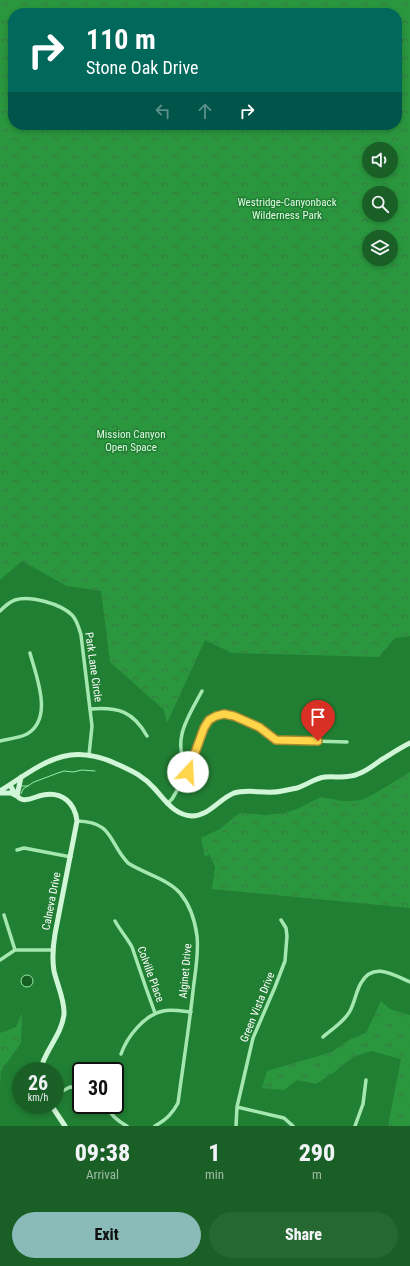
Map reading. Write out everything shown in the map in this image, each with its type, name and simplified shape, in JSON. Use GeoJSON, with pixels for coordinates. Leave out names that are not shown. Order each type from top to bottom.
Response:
{"type":"FeatureCollection","features":[{"type":"Feature","properties":{"kind":"main road"},"geometry":{"type":"LineString","coordinates":[[0,792],[41,765],[61,757],[71,755],[89,755],[105,758],[143,777],[167,804],[176,811],[192,816],[207,812],[226,797],[235,793],[245,791],[281,792],[298,788],[318,778],[344,778],[358,774],[366,771],[395,751],[410,743]]}},
{"type":"Feature","properties":{"kind":"main road"},"geometry":{"type":"LineString","coordinates":[[17,796],[21,777]]}},
{"type":"Feature","properties":{"kind":"main road"},"geometry":{"type":"LineString","coordinates":[[10,785],[17,796]]}},
{"type":"Feature","properties":{"kind":"main road"},"geometry":{"type":"LineString","coordinates":[[0,792],[11,794],[26,800],[46,794],[59,796],[66,799],[73,806],[77,821]]}},
{"type":"Feature","properties":{"kind":"main road","name":"Calneva Drive"},"geometry":{"type":"LineString","coordinates":[[42,1062],[61,1026],[64,1012],[54,969],[53,950],[77,821]]}},
{"type":"Feature","properties":{"kind":"main road"},"geometry":{"type":"LineString","coordinates":[[57,1114],[65,1126]]}},
{"type":"Feature","properties":{"kind":"street","name":"Park Lane Circle"},"geometry":{"type":"LineString","coordinates":[[0,611],[14,600],[24,598],[36,599],[66,610],[78,623],[91,709],[92,726],[89,755]]}},
{"type":"Feature","properties":{"kind":"street"},"geometry":{"type":"LineString","coordinates":[[0,741],[19,737],[28,733],[35,727],[42,711],[42,701],[30,653]]}},
{"type":"Feature","properties":{"kind":"street"},"geometry":{"type":"LineString","coordinates":[[188,772],[182,759],[180,740],[187,720],[202,691]]}},
{"type":"Feature","properties":{"kind":"street"},"geometry":{"type":"LineString","coordinates":[[91,709],[117,709],[130,715],[142,727],[147,736]]}},
{"type":"Feature","properties":{"kind":"street"},"geometry":{"type":"LineString","coordinates":[[167,804],[172,799],[188,772],[204,728],[209,720],[216,716],[224,714],[234,716],[259,727],[276,740],[347,742]]}},
{"type":"Feature","properties":{"kind":"street","name":"Alginet Drive"},"geometry":{"type":"LineString","coordinates":[[77,821],[93,823],[101,826],[109,833],[123,858],[128,863],[169,884],[181,894],[192,914],[197,936],[198,952],[178,1103],[172,1113],[165,1120],[155,1126]]}},
{"type":"Feature","properties":{"kind":"street"},"geometry":{"type":"LineString","coordinates":[[17,850],[24,848],[71,857]]}},
{"type":"Feature","properties":{"kind":"street"},"geometry":{"type":"LineString","coordinates":[[4,915],[15,950]]}},
{"type":"Feature","properties":{"kind":"street","name":"Green Vista Drive"},"geometry":{"type":"LineString","coordinates":[[236,1126],[236,1107],[253,1038],[276,987],[285,961],[287,936],[286,928],[281,920]]}},
{"type":"Feature","properties":{"kind":"street","name":"Colville Place"},"geometry":{"type":"LineString","coordinates":[[115,921],[132,947],[155,1013]]}},
{"type":"Feature","properties":{"kind":"street"},"geometry":{"type":"LineString","coordinates":[[0,960],[15,950],[53,950]]}},
{"type":"Feature","properties":{"kind":"street"},"geometry":{"type":"LineString","coordinates":[[323,1037],[345,1019],[361,982],[370,973],[378,970],[384,971],[410,982]]}},
{"type":"Feature","properties":{"kind":"street"},"geometry":{"type":"LineString","coordinates":[[121,1054],[125,1045],[148,1016],[163,1010],[190,1012]]}},
{"type":"Feature","properties":{"kind":"street"},"geometry":{"type":"LineString","coordinates":[[356,1126],[363,1104],[366,1080]]}},
{"type":"Feature","properties":{"kind":"street"},"geometry":{"type":"LineString","coordinates":[[236,1107],[284,1118],[294,1126]]}},
{"type":"Feature","properties":{"kind":"street"},"geometry":{"type":"LineString","coordinates":[[110,1114],[119,1122],[127,1126]]}},
{"type":"Feature","properties":{"kind":"green space","name":"Mission Canyon Open Space"},"geometry":{"type":"Polygon","coordinates":[[[0,0],[410,0],[410,636],[395,638],[379,657],[232,653],[205,640],[167,723],[164,710],[110,662],[101,591],[67,586],[22,561],[0,580],[0,0]]]}},
{"type":"Feature","properties":{"kind":"green space"},"geometry":{"type":"Polygon","coordinates":[[[410,772],[410,908],[212,889],[215,867],[209,854],[205,857],[201,838],[220,829],[238,814],[265,815],[284,813],[297,809],[321,797],[342,801],[361,800],[374,794],[410,772]]]}},
{"type":"Feature","properties":{"kind":"green space"},"geometry":{"type":"Polygon","coordinates":[[[381,1001],[390,1009],[410,1015],[410,1126],[388,1126],[401,1059],[371,1051],[353,1057],[316,1084],[297,1080],[284,1090],[262,1088],[267,1071],[332,1052],[349,1040],[366,1033],[381,1001]]]}},
{"type":"Feature","properties":{"kind":"green space"},"geometry":{"type":"Polygon","coordinates":[[[22,1013],[21,1043],[1,1071],[0,1085],[0,1033],[16,1027],[22,1013]]]}},
{"type":"Feature","properties":{"kind":"shaded area"},"geometry":{"type":"Polygon","coordinates":[[[25,975],[29,975],[33,981],[29,987],[25,987],[21,983],[21,979],[25,975]]]}},
{"type":"Feature","properties":{"kind":"waterway"},"geometry":{"type":"LineString","coordinates":[[21,794],[23,789],[34,782],[64,771],[95,771]]}},
{"type":"Feature","properties":{"kind":"waterway"},"geometry":{"type":"LineString","coordinates":[[21,786],[28,786]]}},
{"type":"Feature","properties":{"kind":"route"},"geometry":{"type":"LineString","coordinates":[[188,772],[204,728],[209,720],[224,714],[234,716],[259,727],[276,740],[318,741]]}},
{"type":"Feature","properties":{"kind":"park label","name":"Westridge-Canyonback Wilderness Park"},"geometry":{"type":"Point","coordinates":[287,208]}}]}
